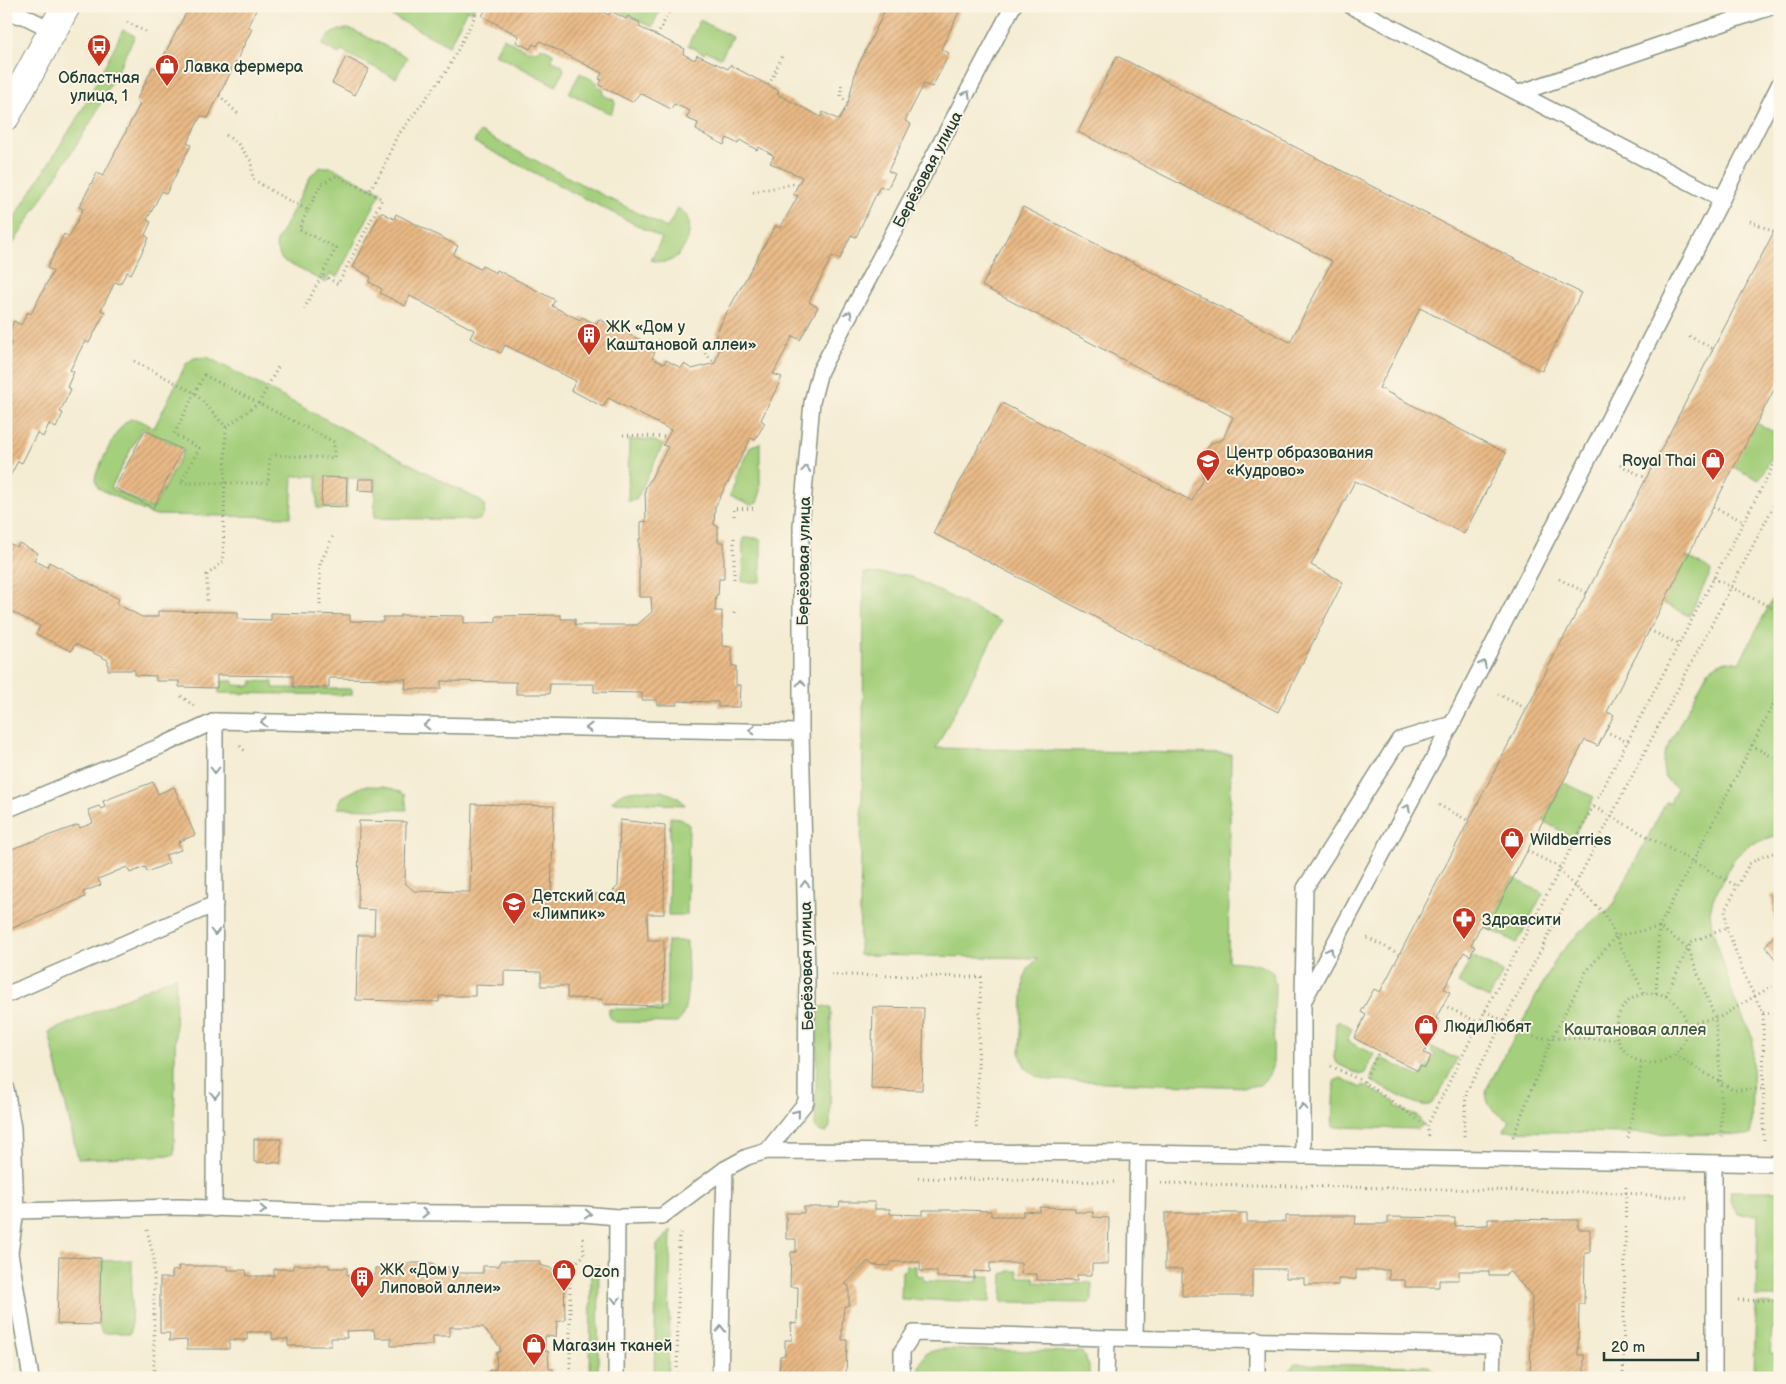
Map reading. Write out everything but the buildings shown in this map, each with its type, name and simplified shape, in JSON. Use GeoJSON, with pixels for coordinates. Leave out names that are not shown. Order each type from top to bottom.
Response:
{"type":"FeatureCollection","features":[{"type":"Feature","properties":{"kind":"street"},"geometry":{"type":"LineString","coordinates":[[6,116],[66,6]]}},
{"type":"Feature","properties":{"kind":"lane","name":"Берёзовая улица"},"geometry":{"type":"LineString","coordinates":[[767,1152],[806,1102],[807,974],[800,732],[801,526],[812,402],[820,371],[1013,6]]}},
{"type":"Feature","properties":{"kind":"lane"},"geometry":{"type":"LineString","coordinates":[[1351,6],[1722,199]]}},
{"type":"Feature","properties":{"kind":"lane"},"geometry":{"type":"LineString","coordinates":[[1519,92],[1774,6]]}},
{"type":"Feature","properties":{"kind":"lane"},"geometry":{"type":"LineString","coordinates":[[6,14],[24,16],[54,31]]}},
{"type":"Feature","properties":{"kind":"lane"},"geometry":{"type":"LineString","coordinates":[[1303,1002],[1452,724],[1780,83]]}},
{"type":"Feature","properties":{"kind":"lane"},"geometry":{"type":"LineString","coordinates":[[6,810],[162,746],[214,721],[800,732]]}},
{"type":"Feature","properties":{"kind":"lane"},"geometry":{"type":"LineString","coordinates":[[214,721],[214,1209]]}},
{"type":"Feature","properties":{"kind":"lane"},"geometry":{"type":"LineString","coordinates":[[1303,1156],[1305,888],[1399,740],[1452,724]]}},
{"type":"Feature","properties":{"kind":"lane"},"geometry":{"type":"LineString","coordinates":[[6,995],[215,904]]}},
{"type":"Feature","properties":{"kind":"lane"},"geometry":{"type":"LineString","coordinates":[[6,1090],[13,1128],[16,1211],[10,1253],[31,1378]]}},
{"type":"Feature","properties":{"kind":"lane"},"geometry":{"type":"LineString","coordinates":[[16,1211],[161,1208],[326,1212],[583,1214],[617,1217],[662,1216],[725,1169],[748,1157],[767,1152],[1138,1153],[1780,1164]]}},
{"type":"Feature","properties":{"kind":"lane"},"geometry":{"type":"LineString","coordinates":[[1135,1338],[1138,1153]]}},
{"type":"Feature","properties":{"kind":"lane"},"geometry":{"type":"LineString","coordinates":[[1714,1163],[1714,1378]]}},
{"type":"Feature","properties":{"kind":"lane"},"geometry":{"type":"LineString","coordinates":[[720,1378],[725,1169]]}},
{"type":"Feature","properties":{"kind":"lane"},"geometry":{"type":"LineString","coordinates":[[616,1378],[617,1217]]}},
{"type":"Feature","properties":{"kind":"lane"},"geometry":{"type":"LineString","coordinates":[[902,1378],[902,1351],[914,1333],[1493,1345],[1492,1378]]}},
{"type":"Feature","properties":{"kind":"lane"},"geometry":{"type":"LineString","coordinates":[[1106,1378],[1107,1338]]}},
{"type":"Feature","properties":{"kind":"lane"},"geometry":{"type":"LineString","coordinates":[[1257,1340],[1257,1378]]}},
{"type":"Feature","properties":{"kind":"path"},"geometry":{"type":"LineString","coordinates":[[369,192],[383,169],[396,138],[448,68],[480,6]]}},
{"type":"Feature","properties":{"kind":"path"},"geometry":{"type":"LineString","coordinates":[[657,36],[672,6]]}},
{"type":"Feature","properties":{"kind":"path"},"geometry":{"type":"LineString","coordinates":[[127,22],[146,32]]}},
{"type":"Feature","properties":{"kind":"path"},"geometry":{"type":"LineString","coordinates":[[769,85],[782,56]]}},
{"type":"Feature","properties":{"kind":"path"},"geometry":{"type":"LineString","coordinates":[[841,85],[841,97],[848,103]]}},
{"type":"Feature","properties":{"kind":"path"},"geometry":{"type":"LineString","coordinates":[[219,95],[239,115]]}},
{"type":"Feature","properties":{"kind":"path"},"geometry":{"type":"LineString","coordinates":[[226,134],[238,144],[251,161],[253,179],[308,210]]}},
{"type":"Feature","properties":{"kind":"path"},"geometry":{"type":"LineString","coordinates":[[304,309],[336,248],[299,229],[322,184],[336,176],[382,198],[338,284],[322,275]]}},
{"type":"Feature","properties":{"kind":"path"},"geometry":{"type":"LineString","coordinates":[[753,192],[792,184],[798,185]]}},
{"type":"Feature","properties":{"kind":"path"},"geometry":{"type":"LineString","coordinates":[[1750,221],[1774,232]]}},
{"type":"Feature","properties":{"kind":"path"},"geometry":{"type":"LineString","coordinates":[[1689,336],[1713,349]]}},
{"type":"Feature","properties":{"kind":"path"},"geometry":{"type":"LineString","coordinates":[[705,353],[714,363]]}},
{"type":"Feature","properties":{"kind":"path"},"geometry":{"type":"LineString","coordinates":[[134,361],[195,393],[226,427],[224,562],[207,575],[207,604]]}},
{"type":"Feature","properties":{"kind":"path"},"geometry":{"type":"LineString","coordinates":[[226,427],[259,403],[278,367]]}},
{"type":"Feature","properties":{"kind":"path"},"geometry":{"type":"LineString","coordinates":[[204,375],[259,403],[334,442],[334,458],[270,455],[268,483],[181,483],[199,448],[174,434],[204,375]]}},
{"type":"Feature","properties":{"kind":"path"},"geometry":{"type":"LineString","coordinates":[[623,435],[668,437]]}},
{"type":"Feature","properties":{"kind":"path"},"geometry":{"type":"LineString","coordinates":[[1429,1136],[1427,1126],[1479,1023],[1780,453]]}},
{"type":"Feature","properties":{"kind":"path"},"geometry":{"type":"LineString","coordinates":[[1620,465],[1646,478]]}},
{"type":"Feature","properties":{"kind":"path"},"geometry":{"type":"LineString","coordinates":[[1464,1136],[1466,1093],[1780,494]]}},
{"type":"Feature","properties":{"kind":"path"},"geometry":{"type":"LineString","coordinates":[[1713,507],[1743,521]]}},
{"type":"Feature","properties":{"kind":"path"},"geometry":{"type":"LineString","coordinates":[[734,516],[734,508],[757,508]]}},
{"type":"Feature","properties":{"kind":"path"},"geometry":{"type":"LineString","coordinates":[[320,605],[320,564],[333,536]]}},
{"type":"Feature","properties":{"kind":"path"},"geometry":{"type":"LineString","coordinates":[[734,538],[734,582]]}},
{"type":"Feature","properties":{"kind":"path"},"geometry":{"type":"LineString","coordinates":[[1713,578],[1780,612]]}},
{"type":"Feature","properties":{"kind":"path"},"geometry":{"type":"LineString","coordinates":[[1559,579],[1587,593]]}},
{"type":"Feature","properties":{"kind":"path"},"geometry":{"type":"LineString","coordinates":[[734,608],[734,613]]}},
{"type":"Feature","properties":{"kind":"path"},"geometry":{"type":"LineString","coordinates":[[1649,630],[1678,644]]}},
{"type":"Feature","properties":{"kind":"path"},"geometry":{"type":"LineString","coordinates":[[1656,993],[1659,927],[1691,861],[1780,691]]}},
{"type":"Feature","properties":{"kind":"path"},"geometry":{"type":"LineString","coordinates":[[1498,694],[1527,709]]}},
{"type":"Feature","properties":{"kind":"path"},"geometry":{"type":"LineString","coordinates":[[1606,731],[1628,742]]}},
{"type":"Feature","properties":{"kind":"path"},"geometry":{"type":"LineString","coordinates":[[1751,745],[1780,761]]}},
{"type":"Feature","properties":{"kind":"path"},"geometry":{"type":"LineString","coordinates":[[1438,805],[1469,821]]}},
{"type":"Feature","properties":{"kind":"path"},"geometry":{"type":"LineString","coordinates":[[1594,807],[1737,886]]}},
{"type":"Feature","properties":{"kind":"path"},"geometry":{"type":"LineString","coordinates":[[1527,851],[1560,870],[1604,913],[1644,993]]}},
{"type":"Feature","properties":{"kind":"path"},"geometry":{"type":"LineString","coordinates":[[1764,1140],[1763,1013],[1754,998],[1727,928],[1725,910],[1749,864],[1761,857],[1780,851]]}},
{"type":"Feature","properties":{"kind":"path"},"geometry":{"type":"LineString","coordinates":[[1513,1137],[1552,1038],[1586,972],[1616,936],[1659,927],[1688,948],[1715,1018],[1720,1082],[1721,1140]]}},
{"type":"Feature","properties":{"kind":"path"},"geometry":{"type":"LineString","coordinates":[[1666,996],[1691,942],[1727,928]]}},
{"type":"Feature","properties":{"kind":"path"},"geometry":{"type":"LineString","coordinates":[[1367,938],[1400,954]]}},
{"type":"Feature","properties":{"kind":"path"},"geometry":{"type":"LineString","coordinates":[[807,974],[981,977],[975,1152],[976,1179]]}},
{"type":"Feature","properties":{"kind":"path"},"geometry":{"type":"LineString","coordinates":[[1686,1024],[1720,1017],[1772,986]]}},
{"type":"Feature","properties":{"kind":"path"},"geometry":{"type":"LineString","coordinates":[[1644,993],[1656,993],[1666,996],[1676,1003],[1683,1013],[1686,1035],[1682,1046],[1675,1055],[1665,1061],[1654,1063],[1642,1062],[1632,1058],[1623,1049],[1618,1039],[1616,1027],[1618,1016],[1624,1005],[1633,998],[1644,993]]}},
{"type":"Feature","properties":{"kind":"path"},"geometry":{"type":"LineString","coordinates":[[1443,1005],[1479,1023]]}},
{"type":"Feature","properties":{"kind":"path"},"geometry":{"type":"LineString","coordinates":[[1485,1012],[1536,1038],[1618,1039]]}},
{"type":"Feature","properties":{"kind":"path"},"geometry":{"type":"LineString","coordinates":[[1763,1013],[1780,1014]]}},
{"type":"Feature","properties":{"kind":"path"},"geometry":{"type":"LineString","coordinates":[[1364,1082],[1379,1051]]}},
{"type":"Feature","properties":{"kind":"path"},"geometry":{"type":"LineString","coordinates":[[1675,1055],[1733,1090],[1764,1089]]}},
{"type":"Feature","properties":{"kind":"path"},"geometry":{"type":"LineString","coordinates":[[1623,1378],[1628,1138],[1642,1062]]}},
{"type":"Feature","properties":{"kind":"path"},"geometry":{"type":"LineString","coordinates":[[1331,1066],[1364,1082],[1427,1126]]}},
{"type":"Feature","properties":{"kind":"path"},"geometry":{"type":"LineString","coordinates":[[676,1378],[679,1236],[684,1230]]}},
{"type":"Feature","properties":{"kind":"path"},"geometry":{"type":"LineString","coordinates":[[570,1378],[570,1269],[584,1255],[583,1232]]}},
{"type":"Feature","properties":{"kind":"path"},"geometry":{"type":"LineString","coordinates":[[154,1259],[154,1378]]}},
{"type":"Feature","properties":{"kind":"path"},"geometry":{"type":"LineString","coordinates":[[1715,1300],[1780,1301]]}},
{"type":"Feature","properties":{"kind":"green space"},"geometry":{"type":"Polygon","coordinates":[[[373,6],[475,6],[472,12],[467,9],[449,46],[373,6]]]}},
{"type":"Feature","properties":{"kind":"green space"},"geometry":{"type":"Polygon","coordinates":[[[617,6],[662,6],[652,27],[615,9],[617,6]]]}},
{"type":"Feature","properties":{"kind":"green space"},"geometry":{"type":"Polygon","coordinates":[[[791,6],[816,6],[803,16],[796,16],[788,13],[791,6]]]}},
{"type":"Feature","properties":{"kind":"green space"},"geometry":{"type":"Polygon","coordinates":[[[700,20],[732,37],[721,58],[706,51],[704,54],[688,45],[700,20]]]}},
{"type":"Feature","properties":{"kind":"green space"},"geometry":{"type":"Polygon","coordinates":[[[347,29],[353,30],[407,57],[396,78],[341,51],[339,54],[322,45],[332,33],[347,29]]]}},
{"type":"Feature","properties":{"kind":"green space"},"geometry":{"type":"Polygon","coordinates":[[[123,30],[135,36],[92,120],[6,255],[6,231],[81,112],[123,30]]]}},
{"type":"Feature","properties":{"kind":"green space"},"geometry":{"type":"Polygon","coordinates":[[[503,38],[530,52],[532,50],[538,52],[541,47],[553,53],[552,61],[562,65],[564,70],[556,86],[495,54],[503,38]]]}},
{"type":"Feature","properties":{"kind":"green space"},"geometry":{"type":"Polygon","coordinates":[[[580,73],[598,83],[597,86],[604,90],[603,95],[614,100],[615,104],[611,114],[569,93],[580,73]]]}},
{"type":"Feature","properties":{"kind":"green space"},"geometry":{"type":"Polygon","coordinates":[[[480,132],[667,228],[678,208],[685,214],[689,224],[689,235],[684,247],[676,257],[666,262],[651,260],[662,238],[474,142],[480,132]]]}},
{"type":"Feature","properties":{"kind":"green space"},"geometry":{"type":"Polygon","coordinates":[[[321,167],[331,167],[381,192],[337,277],[330,274],[326,283],[282,260],[276,248],[277,241],[312,174],[321,167]]]}},
{"type":"Feature","properties":{"kind":"green space"},"geometry":{"type":"Polygon","coordinates":[[[207,357],[479,500],[484,504],[483,515],[479,520],[374,518],[376,479],[348,478],[347,508],[317,508],[317,476],[293,476],[291,517],[152,515],[98,488],[95,480],[96,474],[116,434],[127,421],[132,419],[154,428],[186,364],[194,358],[207,357]],[[142,428],[111,488],[153,509],[184,450],[142,428]]]}},
{"type":"Feature","properties":{"kind":"green space"},"geometry":{"type":"Polygon","coordinates":[[[1756,423],[1780,435],[1780,442],[1759,480],[1733,467],[1756,423]]]}},
{"type":"Feature","properties":{"kind":"green space"},"geometry":{"type":"Polygon","coordinates":[[[629,440],[652,440],[663,445],[636,500],[628,501],[629,440]]]}},
{"type":"Feature","properties":{"kind":"green space"},"geometry":{"type":"Polygon","coordinates":[[[760,443],[760,494],[757,503],[751,505],[730,495],[737,481],[734,478],[751,446],[760,443]]]}},
{"type":"Feature","properties":{"kind":"green space"},"geometry":{"type":"Polygon","coordinates":[[[743,538],[761,540],[761,581],[742,582],[743,538]]]}},
{"type":"Feature","properties":{"kind":"green space"},"geometry":{"type":"Polygon","coordinates":[[[1687,557],[1712,570],[1689,616],[1663,603],[1687,557]]]}},
{"type":"Feature","properties":{"kind":"green space"},"geometry":{"type":"Polygon","coordinates":[[[864,573],[907,575],[1001,622],[936,748],[1231,754],[1228,961],[1262,966],[1273,973],[1275,984],[1273,1065],[1269,1075],[1260,1085],[1247,1087],[1048,1080],[1034,1075],[1025,1067],[1020,1054],[1024,979],[1029,967],[1038,958],[859,955],[864,573]]]}},
{"type":"Feature","properties":{"kind":"green space","name":"Каштановая аллея"},"geometry":{"type":"Polygon","coordinates":[[[1780,585],[1780,834],[1749,845],[1734,859],[1713,899],[1710,912],[1712,927],[1735,1001],[1753,1038],[1751,1135],[1503,1131],[1510,1121],[1492,1109],[1488,1102],[1486,1090],[1556,959],[1580,932],[1610,910],[1666,802],[1670,803],[1677,787],[1668,782],[1664,774],[1664,754],[1708,671],[1722,662],[1739,663],[1780,585]]]}},
{"type":"Feature","properties":{"kind":"green space"},"geometry":{"type":"Polygon","coordinates":[[[222,681],[234,681],[234,685],[251,686],[252,681],[273,682],[273,688],[352,689],[352,695],[219,693],[222,681]]]}},
{"type":"Feature","properties":{"kind":"green space"},"geometry":{"type":"Polygon","coordinates":[[[1563,782],[1594,797],[1573,838],[1543,821],[1563,782]]]}},
{"type":"Feature","properties":{"kind":"green space"},"geometry":{"type":"Polygon","coordinates":[[[363,786],[385,787],[400,792],[405,795],[407,810],[337,808],[342,797],[363,786]]]}},
{"type":"Feature","properties":{"kind":"green space"},"geometry":{"type":"Polygon","coordinates":[[[628,791],[662,791],[678,798],[685,805],[612,802],[616,797],[628,791]]]}},
{"type":"Feature","properties":{"kind":"green space"},"geometry":{"type":"Polygon","coordinates":[[[670,817],[680,818],[689,825],[687,915],[668,915],[670,817]]]}},
{"type":"Feature","properties":{"kind":"green space"},"geometry":{"type":"Polygon","coordinates":[[[1513,878],[1543,893],[1517,943],[1487,928],[1513,878]]]}},
{"type":"Feature","properties":{"kind":"green space"},"geometry":{"type":"Polygon","coordinates":[[[667,941],[687,941],[688,985],[682,1017],[677,1023],[614,1021],[610,1017],[609,1009],[666,1009],[667,941]]]}},
{"type":"Feature","properties":{"kind":"green space"},"geometry":{"type":"Polygon","coordinates":[[[1472,956],[1503,972],[1489,998],[1458,983],[1472,956]]]}},
{"type":"Feature","properties":{"kind":"green space"},"geometry":{"type":"Polygon","coordinates":[[[176,976],[174,1155],[78,1159],[49,1032],[176,976]]]}},
{"type":"Feature","properties":{"kind":"green space"},"geometry":{"type":"Polygon","coordinates":[[[825,1006],[831,1008],[830,1127],[823,1133],[815,1128],[818,1008],[825,1006]]]}},
{"type":"Feature","properties":{"kind":"green space"},"geometry":{"type":"Polygon","coordinates":[[[1340,1021],[1352,1028],[1347,1041],[1374,1054],[1365,1073],[1360,1075],[1338,1064],[1334,1059],[1336,1023],[1340,1021]]]}},
{"type":"Feature","properties":{"kind":"green space"},"geometry":{"type":"Polygon","coordinates":[[[1432,1047],[1457,1059],[1441,1090],[1431,1104],[1419,1104],[1402,1098],[1373,1082],[1371,1077],[1381,1058],[1420,1077],[1435,1054],[1431,1052],[1432,1047]]]}},
{"type":"Feature","properties":{"kind":"green space"},"geometry":{"type":"Polygon","coordinates":[[[1341,1078],[1361,1088],[1363,1085],[1396,1102],[1395,1106],[1418,1117],[1423,1124],[1418,1129],[1332,1127],[1334,1081],[1341,1078]]]}},
{"type":"Feature","properties":{"kind":"green space"},"geometry":{"type":"Polygon","coordinates":[[[1731,1191],[1779,1191],[1778,1250],[1774,1251],[1774,1272],[1777,1272],[1777,1297],[1756,1297],[1758,1215],[1738,1214],[1730,1201],[1731,1191]]]}},
{"type":"Feature","properties":{"kind":"green space"},"geometry":{"type":"Polygon","coordinates":[[[671,1230],[668,1378],[654,1378],[657,1245],[671,1230]]]}},
{"type":"Feature","properties":{"kind":"green space"},"geometry":{"type":"Polygon","coordinates":[[[132,1260],[131,1333],[102,1333],[99,1325],[101,1261],[132,1260]]]}},
{"type":"Feature","properties":{"kind":"green space"},"geometry":{"type":"Polygon","coordinates":[[[906,1265],[916,1266],[916,1275],[923,1276],[923,1281],[977,1282],[978,1276],[991,1276],[990,1302],[901,1299],[902,1271],[906,1271],[906,1265]]]}},
{"type":"Feature","properties":{"kind":"green space"},"geometry":{"type":"Polygon","coordinates":[[[591,1266],[599,1266],[598,1378],[590,1378],[591,1266]]]}},
{"type":"Feature","properties":{"kind":"green space"},"geometry":{"type":"Polygon","coordinates":[[[1008,1271],[1018,1271],[1018,1277],[1034,1277],[1035,1282],[1073,1285],[1076,1282],[1092,1283],[1092,1300],[1089,1303],[1002,1302],[1003,1273],[1008,1273],[1008,1271]]]}},
{"type":"Feature","properties":{"kind":"green space"},"geometry":{"type":"Polygon","coordinates":[[[1756,1304],[1777,1305],[1777,1329],[1772,1329],[1770,1353],[1777,1354],[1776,1376],[1754,1376],[1756,1304]]]}},
{"type":"Feature","properties":{"kind":"green space"},"geometry":{"type":"Polygon","coordinates":[[[941,1349],[1082,1352],[1089,1366],[1089,1378],[919,1378],[919,1366],[926,1353],[941,1349]]]}},
{"type":"Feature","properties":{"kind":"green space"},"geometry":{"type":"Polygon","coordinates":[[[1295,1364],[1429,1366],[1439,1378],[1285,1378],[1285,1374],[1295,1364]]]}},
{"type":"Feature","properties":{"kind":"place","name":"Областная улица, 1"},"geometry":{"type":"Point","coordinates":[99,67]}},
{"type":"Feature","properties":{"kind":"place","name":"Лавка фермера"},"geometry":{"type":"Point","coordinates":[167,87]}},
{"type":"Feature","properties":{"kind":"place","name":"ЖК «Дом у Каштановой аллеи»"},"geometry":{"type":"Point","coordinates":[589,356]}},
{"type":"Feature","properties":{"kind":"place","name":"Royal Thai"},"geometry":{"type":"Point","coordinates":[1713,481]}},
{"type":"Feature","properties":{"kind":"place","name":"Центр образования «Кудрово»"},"geometry":{"type":"Point","coordinates":[1208,482]}},
{"type":"Feature","properties":{"kind":"place","name":"Wildberries"},"geometry":{"type":"Point","coordinates":[1512,860]}},
{"type":"Feature","properties":{"kind":"place","name":"Детский сад «Лимпик»"},"geometry":{"type":"Point","coordinates":[514,925]}},
{"type":"Feature","properties":{"kind":"place","name":"Здравсити"},"geometry":{"type":"Point","coordinates":[1464,940]}},
{"type":"Feature","properties":{"kind":"place","name":"ЛюдиЛюбят"},"geometry":{"type":"Point","coordinates":[1426,1047]}},
{"type":"Feature","properties":{"kind":"place","name":"Ozon"},"geometry":{"type":"Point","coordinates":[564,1292]}},
{"type":"Feature","properties":{"kind":"place","name":"ЖК «Дом у Липовой аллеи»"},"geometry":{"type":"Point","coordinates":[362,1299]}},
{"type":"Feature","properties":{"kind":"place","name":"Магазин тканей"},"geometry":{"type":"Point","coordinates":[534,1366]}}]}
